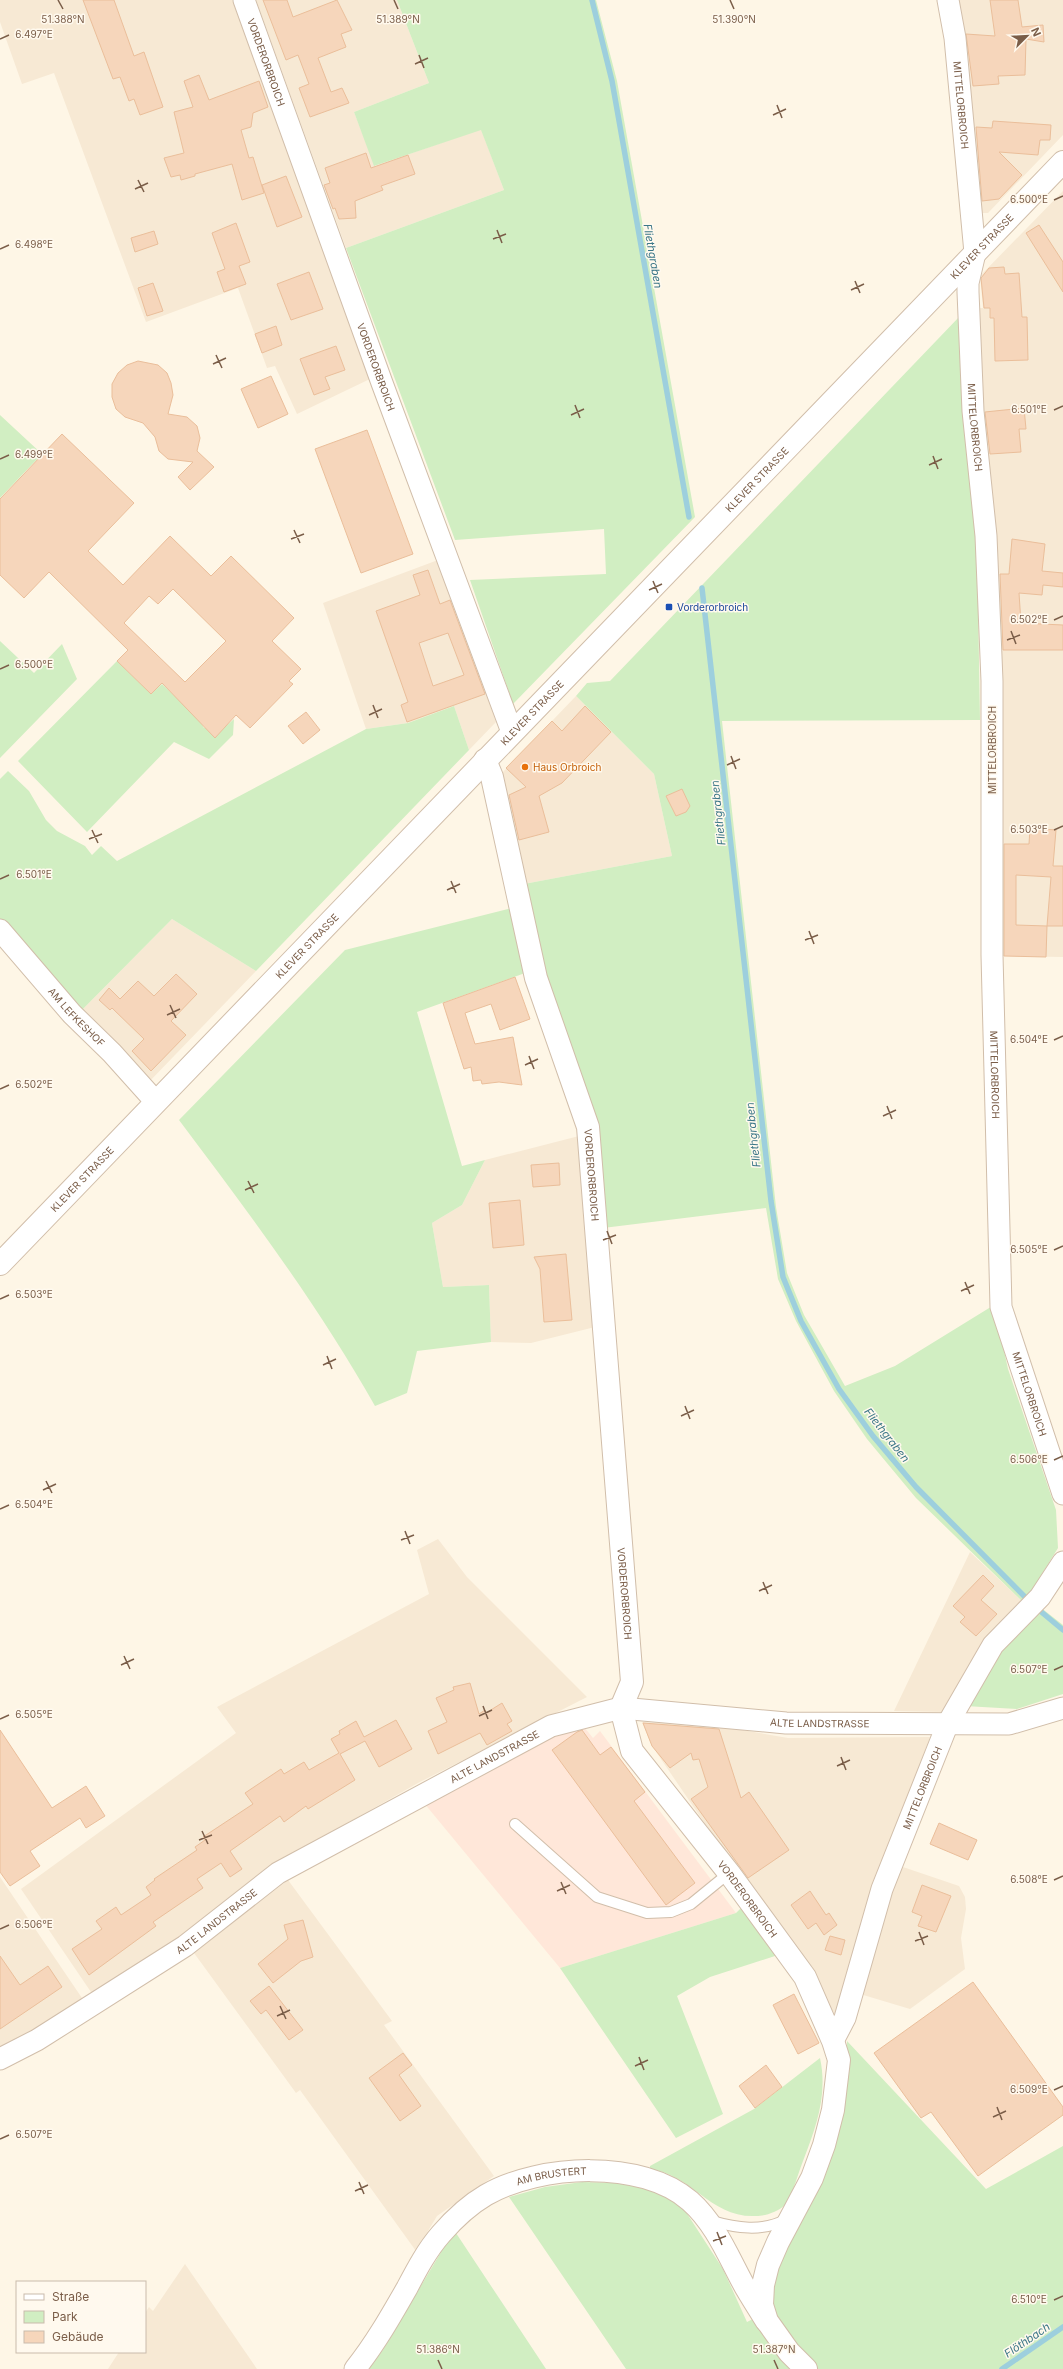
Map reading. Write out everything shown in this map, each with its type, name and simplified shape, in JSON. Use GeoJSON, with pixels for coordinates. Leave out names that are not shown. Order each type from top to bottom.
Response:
{"type":"FeatureCollection","features":[{"type":"Feature","properties":{"kind":"street","name":"VORDERORBROICH"},"geometry":{"type":"LineString","coordinates":[[244,0],[382,383],[512,732]]}},
{"type":"Feature","properties":{"kind":"street","name":"MITTELORBROICH"},"geometry":{"type":"LineString","coordinates":[[948,0],[955,38],[975,253],[968,283],[968,292],[973,411],[986,536],[992,681],[992,955],[1001,1307],[1063,1494]]}},
{"type":"Feature","properties":{"kind":"street","name":"KLEVER STRASSE"},"geometry":{"type":"LineString","coordinates":[[0,1264],[1063,162]]}},
{"type":"Feature","properties":{"kind":"street","name":"VORDERORBROICH"},"geometry":{"type":"LineString","coordinates":[[485,760],[492,777],[536,978],[588,1127],[632,1682],[621,1708],[632,1751],[729,1873],[805,1977],[834,2041],[838,2060],[833,2110],[824,2145],[812,2178],[768,2265],[763,2285],[762,2305],[767,2321],[789,2352],[806,2369]]}},
{"type":"Feature","properties":{"kind":"street","name":"AM LEFKESHOF"},"geometry":{"type":"LineString","coordinates":[[0,930],[72,1014],[112,1053],[156,1102]]}},
{"type":"Feature","properties":{"kind":"street","name":"MITTELORBROICH"},"geometry":{"type":"LineString","coordinates":[[834,2041],[845,2018],[882,1889],[948,1723],[993,1645],[1040,1597],[1063,1562]]}},
{"type":"Feature","properties":{"kind":"street","name":"ALTE LANDSTRASSE"},"geometry":{"type":"LineString","coordinates":[[0,2059],[37,2040],[185,1946],[278,1873],[551,1726],[621,1708],[786,1723],[1009,1724],[1063,1708]]}},
{"type":"Feature","properties":{"kind":"street","name":"AM BRUSTERT"},"geometry":{"type":"LineString","coordinates":[[355,2369],[385,2326],[439,2235],[458,2215],[486,2195],[509,2184],[572,2172],[632,2174],[650,2178],[674,2189],[691,2202],[707,2219],[767,2321]]}},
{"type":"Feature","properties":{"kind":"lane"},"geometry":{"type":"LineString","coordinates":[[515,1824],[597,1897],[647,1913],[671,1912],[691,1904],[729,1873]]}},
{"type":"Feature","properties":{"kind":"lane"},"geometry":{"type":"LineString","coordinates":[[707,2219],[730,2227],[756,2228],[774,2226],[792,2216]]}},
{"type":"Feature","properties":{"kind":"shaded area"},"geometry":{"type":"Polygon","coordinates":[[[0,0],[232,0],[372,378],[297,414],[275,366],[267,368],[238,288],[146,322],[54,73],[22,84],[0,22],[0,0]]]}},
{"type":"Feature","properties":{"kind":"shaded area"},"geometry":{"type":"Polygon","coordinates":[[[256,0],[397,0],[429,83],[354,112],[375,166],[481,129],[504,190],[346,248],[256,0]]]}},
{"type":"Feature","properties":{"kind":"shaded area"},"geometry":{"type":"Polygon","coordinates":[[[956,0],[1063,0],[1063,135],[988,213],[979,213],[956,0]]]}},
{"type":"Feature","properties":{"kind":"shaded area"},"geometry":{"type":"Polygon","coordinates":[[[1063,191],[1063,957],[999,956],[976,308],[983,308],[980,276],[1063,191]]]}},
{"type":"Feature","properties":{"kind":"shaded area"},"geometry":{"type":"Polygon","coordinates":[[[438,560],[454,598],[496,722],[469,750],[454,706],[408,723],[366,729],[323,603],[438,560]]]}},
{"type":"Feature","properties":{"kind":"shaded area"},"geometry":{"type":"Polygon","coordinates":[[[576,696],[654,774],[672,856],[524,884],[502,773],[576,696]]]}},
{"type":"Feature","properties":{"kind":"shaded area"},"geometry":{"type":"Polygon","coordinates":[[[172,919],[256,971],[148,1083],[80,1012],[172,919]]]}},
{"type":"Feature","properties":{"kind":"shaded area"},"geometry":{"type":"Polygon","coordinates":[[[579,1136],[595,1327],[531,1343],[491,1342],[489,1285],[443,1287],[432,1223],[462,1205],[485,1160],[579,1136]]]}},
{"type":"Feature","properties":{"kind":"shaded area"},"geometry":{"type":"Polygon","coordinates":[[[438,1539],[467,1577],[587,1697],[418,1783],[268,1868],[172,1943],[93,1995],[21,1889],[236,1733],[217,1707],[429,1594],[417,1550],[438,1539]]]}},
{"type":"Feature","properties":{"kind":"shaded area"},"geometry":{"type":"Polygon","coordinates":[[[970,1552],[1024,1603],[946,1712],[894,1711],[970,1552]]]}},
{"type":"Feature","properties":{"kind":"shaded area"},"geometry":{"type":"Polygon","coordinates":[[[642,1722],[719,1726],[788,1738],[930,1737],[905,1803],[837,2017],[652,1746],[642,1722]]]}},
{"type":"Feature","properties":{"kind":"shaded area"},"geometry":{"type":"Polygon","coordinates":[[[577,1724],[584,1727],[593,1738],[600,1731],[736,1913],[560,1968],[424,1803],[577,1724]]]}},
{"type":"Feature","properties":{"kind":"shaded area"},"geometry":{"type":"Polygon","coordinates":[[[900,1866],[959,1886],[965,1897],[966,1909],[961,1938],[965,1969],[910,2009],[860,1994],[900,1866]]]}},
{"type":"Feature","properties":{"kind":"shaded area"},"geometry":{"type":"Polygon","coordinates":[[[0,1877],[84,2001],[0,2049],[0,1877]]]}},
{"type":"Feature","properties":{"kind":"shaded area"},"geometry":{"type":"Polygon","coordinates":[[[288,1880],[392,2021],[384,2025],[494,2176],[437,2216],[416,2251],[300,2090],[296,2093],[194,1953],[288,1880]]]}},
{"type":"Feature","properties":{"kind":"shaded area"},"geometry":{"type":"Polygon","coordinates":[[[185,2264],[257,2369],[108,2369],[118,2353],[146,2353],[146,2312],[149,2307],[153,2311],[185,2264]]]}},
{"type":"Feature","properties":{"kind":"green space"},"geometry":{"type":"Polygon","coordinates":[[[397,0],[596,0],[617,81],[695,517],[513,704],[470,580],[606,574],[604,529],[455,540],[346,248],[504,190],[481,130],[374,166],[354,112],[429,83],[397,0]]]}},
{"type":"Feature","properties":{"kind":"green space"},"geometry":{"type":"Polygon","coordinates":[[[960,316],[980,538],[978,604],[980,720],[722,721],[776,1207],[787,1273],[804,1315],[845,1386],[895,1366],[994,1305],[1008,1369],[1056,1510],[1058,1548],[1024,1603],[916,1498],[867,1439],[834,1391],[796,1321],[778,1279],[766,1208],[603,1228],[541,968],[524,884],[672,856],[654,774],[576,696],[587,683],[610,681],[960,316]]]}},
{"type":"Feature","properties":{"kind":"green space"},"geometry":{"type":"Polygon","coordinates":[[[0,415],[42,454],[0,498],[0,415]]]}},
{"type":"Feature","properties":{"kind":"green space"},"geometry":{"type":"Polygon","coordinates":[[[0,641],[34,673],[62,644],[77,679],[0,758],[0,641]]]}},
{"type":"Feature","properties":{"kind":"green space"},"geometry":{"type":"Polygon","coordinates":[[[117,661],[151,694],[162,684],[200,720],[204,728],[219,721],[225,727],[234,719],[233,735],[209,759],[174,742],[87,832],[18,761],[117,661]]]}},
{"type":"Feature","properties":{"kind":"green space"},"geometry":{"type":"Polygon","coordinates":[[[454,706],[469,750],[256,971],[172,919],[80,1012],[0,923],[0,779],[8,771],[29,791],[46,820],[57,831],[85,846],[92,855],[101,846],[117,861],[366,729],[408,723],[454,706]]]}},
{"type":"Feature","properties":{"kind":"green space"},"geometry":{"type":"Polygon","coordinates":[[[512,908],[525,973],[417,1012],[462,1166],[485,1160],[462,1205],[432,1223],[443,1287],[489,1285],[491,1342],[417,1351],[407,1393],[375,1406],[330,1332],[282,1260],[179,1120],[345,950],[512,908]]]}},
{"type":"Feature","properties":{"kind":"green space"},"geometry":{"type":"Polygon","coordinates":[[[1040,1607],[1063,1625],[1063,1694],[1017,1709],[965,1706],[997,1653],[1040,1607]]]}},
{"type":"Feature","properties":{"kind":"green space"},"geometry":{"type":"Polygon","coordinates":[[[745,1904],[778,1955],[710,1977],[677,1996],[723,2114],[676,2138],[560,1968],[736,1913],[745,1904]]]}},
{"type":"Feature","properties":{"kind":"green space"},"geometry":{"type":"Polygon","coordinates":[[[847,2041],[986,2189],[1063,2146],[1063,2369],[626,2369],[509,2197],[545,2187],[582,2182],[619,2183],[662,2193],[684,2209],[723,2269],[747,2322],[772,2309],[770,2282],[821,2182],[831,2157],[845,2103],[847,2041]]]}},
{"type":"Feature","properties":{"kind":"green space"},"geometry":{"type":"Polygon","coordinates":[[[820,2058],[823,2085],[822,2098],[816,2123],[788,2201],[781,2208],[765,2215],[747,2216],[731,2212],[705,2198],[680,2180],[666,2173],[650,2169],[650,2166],[754,2109],[820,2058]]]}},
{"type":"Feature","properties":{"kind":"green space"},"geometry":{"type":"Polygon","coordinates":[[[454,2230],[546,2369],[368,2369],[383,2350],[454,2230]]]}},
{"type":"Feature","properties":{"kind":"building"},"geometry":{"type":"Polygon","coordinates":[[[83,0],[114,0],[134,56],[144,52],[163,107],[140,115],[134,99],[129,101],[120,77],[113,79],[83,0]]]}},
{"type":"Feature","properties":{"kind":"building"},"geometry":{"type":"Polygon","coordinates":[[[263,0],[287,0],[293,17],[337,0],[352,30],[341,34],[346,47],[318,58],[331,92],[342,88],[349,103],[310,117],[299,88],[309,84],[298,55],[286,60],[263,0]]]}},
{"type":"Feature","properties":{"kind":"building"},"geometry":{"type":"Polygon","coordinates":[[[990,0],[1018,0],[1022,27],[1043,25],[1044,42],[1026,39],[1025,75],[998,76],[999,84],[973,86],[966,34],[995,36],[990,0]]]}},
{"type":"Feature","properties":{"kind":"building"},"geometry":{"type":"Polygon","coordinates":[[[199,75],[209,100],[259,81],[268,107],[253,113],[251,127],[241,130],[249,158],[253,157],[264,193],[242,200],[232,164],[195,174],[195,176],[181,180],[180,175],[171,177],[164,158],[184,153],[174,112],[193,107],[184,81],[199,75]]]}},
{"type":"Feature","properties":{"kind":"building"},"geometry":{"type":"Polygon","coordinates":[[[993,121],[1051,125],[1050,140],[1040,140],[1038,155],[999,152],[1022,175],[999,199],[982,201],[976,127],[992,128],[993,121]]]}},
{"type":"Feature","properties":{"kind":"building"},"geometry":{"type":"Polygon","coordinates":[[[366,153],[371,168],[408,155],[415,174],[381,186],[383,190],[355,201],[356,218],[339,219],[335,208],[333,209],[324,185],[330,183],[325,168],[366,153]]]}},
{"type":"Feature","properties":{"kind":"building"},"geometry":{"type":"Polygon","coordinates":[[[286,176],[302,217],[277,227],[262,185],[286,176]]]}},
{"type":"Feature","properties":{"kind":"building"},"geometry":{"type":"Polygon","coordinates":[[[236,223],[250,262],[239,266],[246,284],[224,292],[217,272],[225,269],[212,233],[236,223]]]}},
{"type":"Feature","properties":{"kind":"building"},"geometry":{"type":"Polygon","coordinates":[[[1039,225],[1063,262],[1063,292],[1026,233],[1039,225]]]}},
{"type":"Feature","properties":{"kind":"building"},"geometry":{"type":"Polygon","coordinates":[[[154,231],[158,244],[135,252],[131,238],[154,231]]]}},
{"type":"Feature","properties":{"kind":"building"},"geometry":{"type":"Polygon","coordinates":[[[1004,267],[1005,274],[1019,273],[1022,317],[1027,317],[1028,360],[995,361],[994,318],[990,318],[990,308],[984,308],[981,278],[989,268],[1004,267]]]}},
{"type":"Feature","properties":{"kind":"building"},"geometry":{"type":"Polygon","coordinates":[[[309,272],[323,309],[291,320],[277,284],[309,272]]]}},
{"type":"Feature","properties":{"kind":"building"},"geometry":{"type":"Polygon","coordinates":[[[153,283],[163,311],[147,316],[138,288],[153,283]]]}},
{"type":"Feature","properties":{"kind":"building"},"geometry":{"type":"Polygon","coordinates":[[[276,326],[282,345],[262,353],[255,334],[276,326]]]}},
{"type":"Feature","properties":{"kind":"building"},"geometry":{"type":"Polygon","coordinates":[[[336,346],[345,370],[325,377],[330,389],[314,395],[300,359],[336,346]]]}},
{"type":"Feature","properties":{"kind":"building"},"geometry":{"type":"Polygon","coordinates":[[[138,361],[158,365],[167,373],[171,383],[173,395],[168,414],[187,417],[197,426],[200,438],[197,451],[214,467],[190,490],[178,477],[193,462],[168,459],[159,451],[155,437],[143,423],[125,417],[116,409],[112,397],[112,384],[118,373],[127,365],[138,361]]]}},
{"type":"Feature","properties":{"kind":"building"},"geometry":{"type":"Polygon","coordinates":[[[271,376],[288,414],[258,428],[241,389],[271,376]]]}},
{"type":"Feature","properties":{"kind":"building"},"geometry":{"type":"Polygon","coordinates":[[[1024,408],[1026,429],[1019,429],[1021,452],[990,454],[985,412],[1024,408]]]}},
{"type":"Feature","properties":{"kind":"building"},"geometry":{"type":"Polygon","coordinates":[[[367,430],[413,554],[361,573],[315,449],[367,430]]]}},
{"type":"Feature","properties":{"kind":"building"},"geometry":{"type":"Polygon","coordinates":[[[62,434],[134,503],[88,551],[123,585],[170,536],[211,576],[231,556],[294,618],[272,641],[301,669],[289,681],[293,684],[250,728],[236,715],[215,738],[162,683],[151,694],[117,661],[128,650],[49,572],[24,598],[0,575],[0,499],[62,434]],[[173,589],[158,604],[149,596],[124,623],[185,682],[226,641],[173,589]]]}},
{"type":"Feature","properties":{"kind":"building"},"geometry":{"type":"Polygon","coordinates":[[[1012,539],[1045,544],[1042,571],[1063,573],[1063,587],[1043,585],[1042,595],[1019,593],[1021,623],[1063,625],[1063,650],[1003,650],[1000,574],[1009,574],[1012,539]]]}},
{"type":"Feature","properties":{"kind":"building"},"geometry":{"type":"Polygon","coordinates":[[[428,570],[440,604],[450,600],[485,694],[407,722],[401,705],[408,702],[376,611],[420,595],[413,575],[428,570]],[[448,633],[419,643],[433,686],[464,675],[448,633]]]}},
{"type":"Feature","properties":{"kind":"building"},"geometry":{"type":"Polygon","coordinates":[[[585,706],[611,732],[562,783],[539,796],[549,832],[519,840],[509,795],[526,787],[506,768],[552,721],[562,731],[585,706]]]}},
{"type":"Feature","properties":{"kind":"building"},"geometry":{"type":"Polygon","coordinates":[[[306,712],[320,730],[303,744],[288,726],[306,712]]]}},
{"type":"Feature","properties":{"kind":"building"},"geometry":{"type":"Polygon","coordinates":[[[682,789],[690,806],[686,812],[676,816],[666,796],[682,789]]]}},
{"type":"Feature","properties":{"kind":"building"},"geometry":{"type":"Polygon","coordinates":[[[1030,828],[1056,830],[1053,866],[1063,866],[1063,926],[1047,926],[1046,957],[1004,956],[1004,844],[1029,844],[1030,828]],[[1016,875],[1016,925],[1047,926],[1051,877],[1016,875]]]}},
{"type":"Feature","properties":{"kind":"building"},"geometry":{"type":"Polygon","coordinates":[[[176,974],[197,994],[171,1021],[186,1035],[151,1071],[132,1051],[144,1039],[112,1008],[110,1010],[99,1000],[109,988],[120,999],[138,981],[154,996],[176,974]]]}},
{"type":"Feature","properties":{"kind":"building"},"geometry":{"type":"Polygon","coordinates":[[[515,977],[530,1019],[500,1030],[491,1004],[465,1013],[475,1044],[513,1037],[522,1085],[499,1082],[482,1084],[481,1080],[473,1081],[471,1067],[464,1069],[443,1003],[515,977]]]}},
{"type":"Feature","properties":{"kind":"building"},"geometry":{"type":"Polygon","coordinates":[[[559,1163],[560,1185],[533,1187],[531,1165],[559,1163]]]}},
{"type":"Feature","properties":{"kind":"building"},"geometry":{"type":"Polygon","coordinates":[[[520,1200],[524,1245],[493,1248],[489,1203],[520,1200]]]}},
{"type":"Feature","properties":{"kind":"building"},"geometry":{"type":"Polygon","coordinates":[[[566,1254],[572,1320],[544,1322],[540,1269],[534,1257],[566,1254]]]}},
{"type":"Feature","properties":{"kind":"building"},"geometry":{"type":"Polygon","coordinates":[[[983,1575],[994,1586],[981,1600],[997,1614],[976,1636],[960,1622],[965,1617],[953,1606],[983,1575]]]}},
{"type":"Feature","properties":{"kind":"building"},"geometry":{"type":"Polygon","coordinates":[[[470,1683],[479,1714],[485,1710],[486,1713],[502,1703],[512,1721],[507,1724],[512,1731],[487,1745],[480,1733],[438,1754],[428,1731],[447,1722],[436,1698],[454,1690],[453,1687],[470,1683]]]}},
{"type":"Feature","properties":{"kind":"building"},"geometry":{"type":"Polygon","coordinates":[[[396,1720],[412,1749],[379,1767],[365,1741],[340,1754],[355,1780],[308,1809],[306,1806],[284,1822],[280,1816],[230,1851],[242,1869],[230,1877],[221,1863],[197,1879],[203,1888],[153,1922],[156,1926],[89,1975],[72,1949],[102,1929],[96,1921],[116,1907],[121,1915],[151,1895],[146,1887],[155,1880],[154,1879],[197,1850],[195,1847],[205,1840],[203,1837],[253,1804],[245,1793],[281,1769],[284,1774],[304,1762],[309,1770],[339,1753],[331,1739],[340,1734],[339,1731],[356,1721],[364,1737],[396,1720]]]}},
{"type":"Feature","properties":{"kind":"building"},"geometry":{"type":"Polygon","coordinates":[[[643,1723],[719,1729],[741,1798],[749,1792],[789,1850],[748,1878],[691,1799],[708,1787],[699,1759],[693,1760],[691,1753],[670,1768],[652,1746],[643,1723]]]}},
{"type":"Feature","properties":{"kind":"building"},"geometry":{"type":"Polygon","coordinates":[[[0,1730],[52,1808],[86,1786],[105,1816],[86,1828],[80,1818],[30,1851],[40,1866],[10,1886],[0,1872],[0,1730]]]}},
{"type":"Feature","properties":{"kind":"building"},"geometry":{"type":"Polygon","coordinates":[[[582,1730],[600,1755],[611,1747],[645,1792],[634,1801],[695,1883],[666,1905],[552,1750],[582,1730]]]}},
{"type":"Feature","properties":{"kind":"building"},"geometry":{"type":"Polygon","coordinates":[[[939,1823],[977,1840],[968,1860],[930,1844],[939,1823]]]}},
{"type":"Feature","properties":{"kind":"building"},"geometry":{"type":"Polygon","coordinates":[[[922,1885],[951,1896],[936,1932],[918,1926],[922,1916],[912,1912],[922,1885]]]}},
{"type":"Feature","properties":{"kind":"building"},"geometry":{"type":"Polygon","coordinates":[[[810,1891],[826,1915],[829,1913],[837,1925],[824,1935],[816,1923],[808,1929],[791,1905],[810,1891]]]}},
{"type":"Feature","properties":{"kind":"building"},"geometry":{"type":"Polygon","coordinates":[[[303,1920],[313,1957],[301,1961],[273,1983],[258,1964],[288,1939],[284,1925],[303,1920]]]}},
{"type":"Feature","properties":{"kind":"building"},"geometry":{"type":"Polygon","coordinates":[[[830,1936],[845,1940],[841,1955],[825,1950],[830,1936]]]}},
{"type":"Feature","properties":{"kind":"building"},"geometry":{"type":"Polygon","coordinates":[[[0,1956],[20,1985],[48,1966],[62,1987],[0,2029],[0,1956]]]}},
{"type":"Feature","properties":{"kind":"building"},"geometry":{"type":"Polygon","coordinates":[[[973,1982],[1063,2107],[1063,2115],[978,2176],[931,2112],[921,2118],[874,2053],[973,1982]]]}},
{"type":"Feature","properties":{"kind":"building"},"geometry":{"type":"Polygon","coordinates":[[[269,1986],[303,2030],[289,2040],[266,2010],[261,2014],[250,2001],[269,1986]]]}},
{"type":"Feature","properties":{"kind":"building"},"geometry":{"type":"Polygon","coordinates":[[[794,1994],[819,2043],[798,2054],[773,2005],[794,1994]]]}},
{"type":"Feature","properties":{"kind":"building"},"geometry":{"type":"Polygon","coordinates":[[[403,2053],[412,2065],[399,2075],[421,2106],[400,2121],[369,2078],[403,2053]]]}},
{"type":"Feature","properties":{"kind":"building"},"geometry":{"type":"Polygon","coordinates":[[[766,2065],[782,2087],[755,2108],[739,2086],[766,2065]]]}},
{"type":"Feature","properties":{"kind":"waterway","name":"Fliethgraben"},"geometry":{"type":"LineString","coordinates":[[592,0],[612,81],[689,517]]}},
{"type":"Feature","properties":{"kind":"waterway","name":"Fliethgraben"},"geometry":{"type":"LineString","coordinates":[[702,588],[771,1201],[783,1277],[801,1321],[839,1389],[873,1436],[916,1487],[1026,1598]]}},
{"type":"Feature","properties":{"kind":"waterway","name":"Fliethgraben"},"geometry":{"type":"LineString","coordinates":[[1039,1610],[1063,1630]]}},
{"type":"Feature","properties":{"kind":"waterway","name":"Flöthbach"},"geometry":{"type":"LineString","coordinates":[[1002,2369],[1063,2327]]}},
{"type":"Feature","properties":{"kind":"place","name":"Vorderorbroich"},"geometry":{"type":"Point","coordinates":[669,607]}},
{"type":"Feature","properties":{"kind":"place","name":"Haus Orbroich"},"geometry":{"type":"Point","coordinates":[525,767]}}]}
